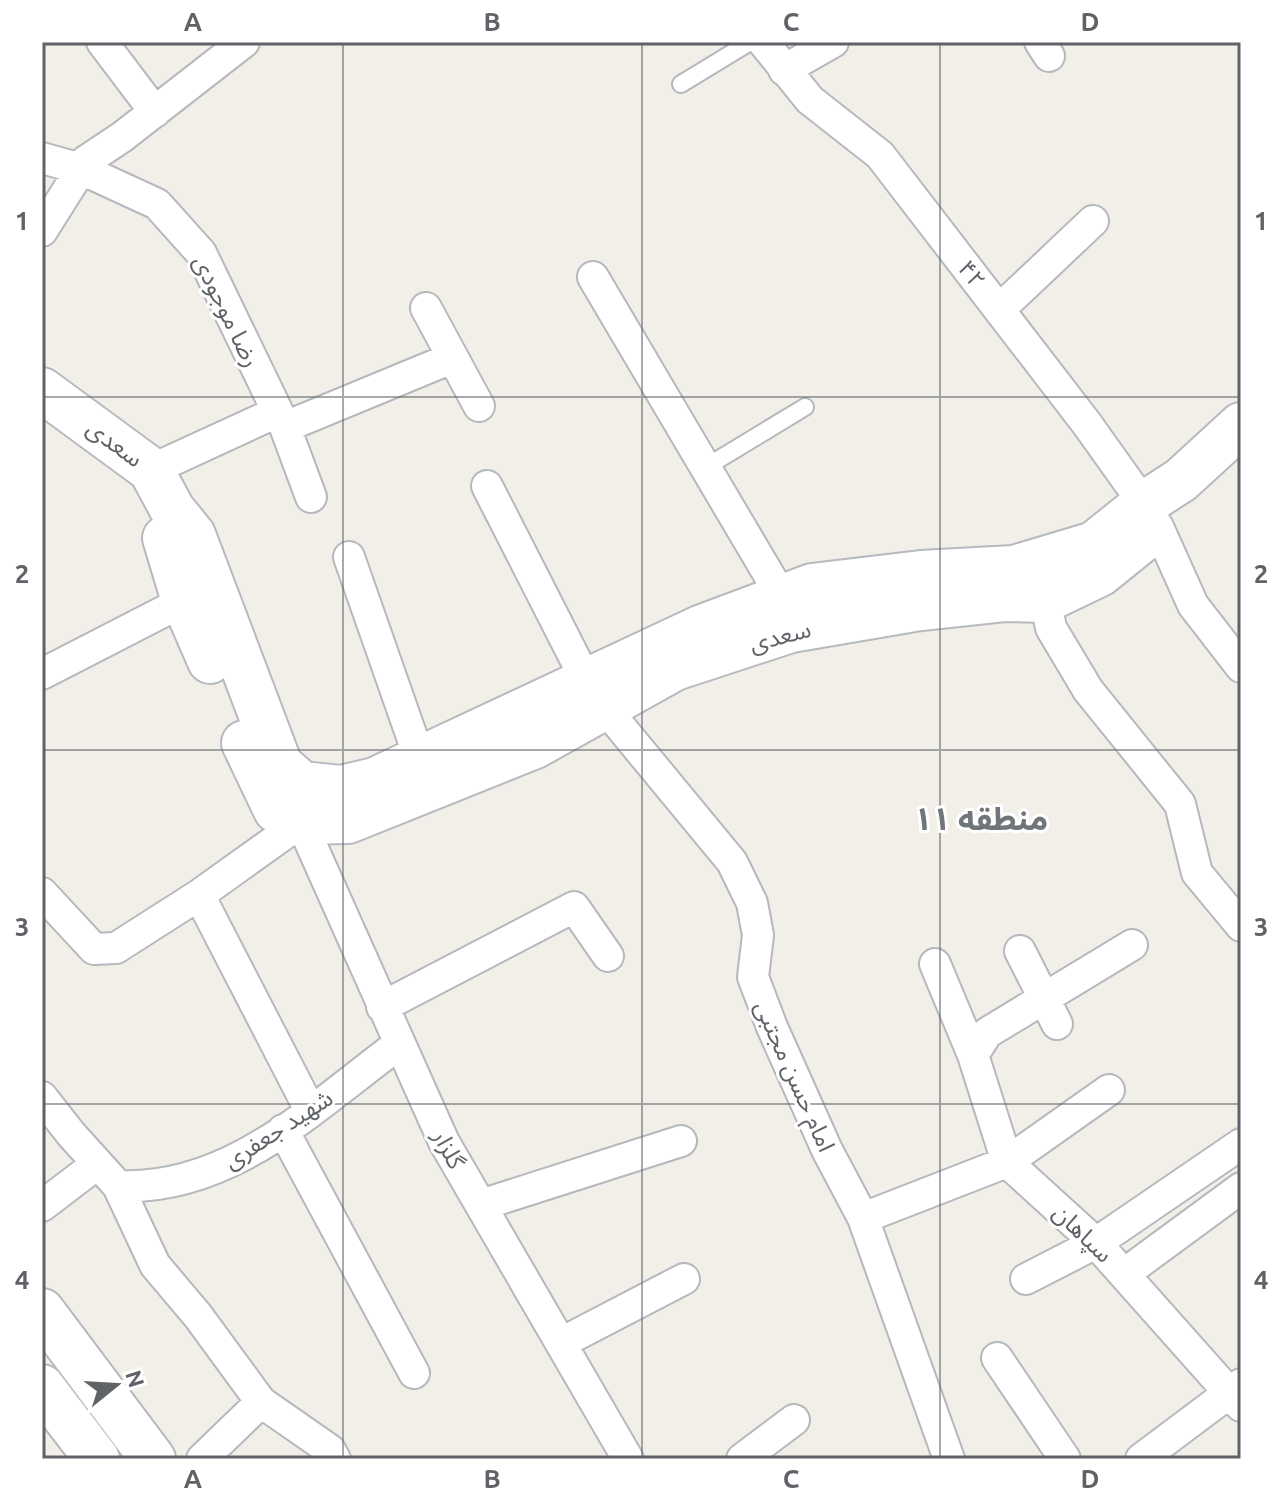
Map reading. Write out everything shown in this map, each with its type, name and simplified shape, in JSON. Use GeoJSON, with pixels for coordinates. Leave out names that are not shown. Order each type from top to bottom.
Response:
{"type":"FeatureCollection","features":[{"type":"Feature","properties":{"kind":"street"},"geometry":{"type":"LineString","coordinates":[[102,42],[155,112]]}},
{"type":"Feature","properties":{"kind":"street"},"geometry":{"type":"LineString","coordinates":[[42,231],[86,161],[244,42]]}},
{"type":"Feature","properties":{"kind":"street","name":"۴۲"},"geometry":{"type":"LineString","coordinates":[[763,42],[810,100],[880,155],[1000,309],[1151,516],[1193,605],[1241,667]]}},
{"type":"Feature","properties":{"kind":"street"},"geometry":{"type":"LineString","coordinates":[[784,70],[833,42]]}},
{"type":"Feature","properties":{"kind":"street","name":"رضا موجودی"},"geometry":{"type":"LineString","coordinates":[[42,158],[81,169],[157,204],[201,253],[281,420],[311,497]]}},
{"type":"Feature","properties":{"kind":"street"},"geometry":{"type":"LineString","coordinates":[[1000,309],[1093,221]]}},
{"type":"Feature","properties":{"kind":"street"},"geometry":{"type":"LineString","coordinates":[[593,277],[706,467],[787,614]]}},
{"type":"Feature","properties":{"kind":"street"},"geometry":{"type":"LineString","coordinates":[[426,308],[479,406]]}},
{"type":"Feature","properties":{"kind":"street"},"geometry":{"type":"LineString","coordinates":[[151,470],[452,358]]}},
{"type":"Feature","properties":{"kind":"street","name":"سعدی"},"geometry":{"type":"LineString","coordinates":[[49,405],[151,470],[172,509],[193,535],[280,765],[302,803],[348,821],[425,774],[535,746],[595,693],[675,668],[787,614],[914,609],[1006,599],[1042,580],[1100,574],[1181,480],[1241,425]]}},
{"type":"Feature","properties":{"kind":"street","name":"سعدی"},"geometry":{"type":"LineString","coordinates":[[1151,516],[1241,448]]}},
{"type":"Feature","properties":{"kind":"street","name":"امام حسن مجتبی"},"geometry":{"type":"LineString","coordinates":[[487,486],[595,693],[732,862],[752,903],[758,935],[753,977],[827,1150],[863,1218],[949,1459]]}},
{"type":"Feature","properties":{"kind":"street"},"geometry":{"type":"LineString","coordinates":[[172,509],[163,531],[184,601],[258,776],[276,810],[302,803]]}},
{"type":"Feature","properties":{"kind":"street"},"geometry":{"type":"LineString","coordinates":[[349,557],[425,774]]}},
{"type":"Feature","properties":{"kind":"street"},"geometry":{"type":"LineString","coordinates":[[1042,580],[1051,628],[1088,690],[1180,804],[1197,873],[1241,926]]}},
{"type":"Feature","properties":{"kind":"street"},"geometry":{"type":"LineString","coordinates":[[42,674],[184,601]]}},
{"type":"Feature","properties":{"kind":"street"},"geometry":{"type":"LineString","coordinates":[[42,893],[94,949],[116,948],[199,895],[302,803]]}},
{"type":"Feature","properties":{"kind":"street","name":"گلزار"},"geometry":{"type":"LineString","coordinates":[[302,803],[382,1007],[444,1142],[628,1459]]}},
{"type":"Feature","properties":{"kind":"street"},"geometry":{"type":"LineString","coordinates":[[199,895],[310,1110]]}},
{"type":"Feature","properties":{"kind":"street"},"geometry":{"type":"LineString","coordinates":[[382,1007],[574,907],[608,956]]}},
{"type":"Feature","properties":{"kind":"street"},"geometry":{"type":"LineString","coordinates":[[973,1055],[987,1033],[1052,1011],[1132,945]]}},
{"type":"Feature","properties":{"kind":"street"},"geometry":{"type":"LineString","coordinates":[[1020,951],[1052,1011]]}},
{"type":"Feature","properties":{"kind":"street"},"geometry":{"type":"LineString","coordinates":[[935,964],[973,1055],[1007,1162]]}},
{"type":"Feature","properties":{"kind":"street","name":"شهید جعفری"},"geometry":{"type":"LineString","coordinates":[[118,1186],[147,1187],[199,1176],[241,1159],[399,1044]]}},
{"type":"Feature","properties":{"kind":"street"},"geometry":{"type":"LineString","coordinates":[[863,1218],[1007,1162],[1109,1090]]}},
{"type":"Feature","properties":{"kind":"street"},"geometry":{"type":"LineString","coordinates":[[42,1097],[118,1186],[155,1265],[198,1316],[261,1402],[330,1450],[335,1459]]}},
{"type":"Feature","properties":{"kind":"street"},"geometry":{"type":"LineString","coordinates":[[283,1130],[414,1373]]}},
{"type":"Feature","properties":{"kind":"street"},"geometry":{"type":"LineString","coordinates":[[481,1205],[681,1141]]}},
{"type":"Feature","properties":{"kind":"street"},"geometry":{"type":"LineString","coordinates":[[1026,1279],[1096,1243],[1241,1144]]}},
{"type":"Feature","properties":{"kind":"street","name":"سپاهان"},"geometry":{"type":"LineString","coordinates":[[1007,1162],[1096,1243],[1237,1394]]}},
{"type":"Feature","properties":{"kind":"street"},"geometry":{"type":"LineString","coordinates":[[42,1206],[97,1164]]}},
{"type":"Feature","properties":{"kind":"street"},"geometry":{"type":"LineString","coordinates":[[1124,1274],[1241,1188]]}},
{"type":"Feature","properties":{"kind":"street"},"geometry":{"type":"LineString","coordinates":[[561,1343],[684,1279]]}},
{"type":"Feature","properties":{"kind":"street"},"geometry":{"type":"LineString","coordinates":[[42,1311],[153,1459]]}},
{"type":"Feature","properties":{"kind":"street"},"geometry":{"type":"LineString","coordinates":[[997,1358],[1065,1459]]}},
{"type":"Feature","properties":{"kind":"street"},"geometry":{"type":"LineString","coordinates":[[42,1387],[97,1459]]}},
{"type":"Feature","properties":{"kind":"street"},"geometry":{"type":"LineString","coordinates":[[1141,1459],[1237,1394]]}},
{"type":"Feature","properties":{"kind":"street"},"geometry":{"type":"LineString","coordinates":[[202,1459],[261,1402]]}},
{"type":"Feature","properties":{"kind":"street"},"geometry":{"type":"LineString","coordinates":[[750,1457],[794,1420]]}},
{"type":"Feature","properties":{"kind":"lane"},"geometry":{"type":"LineString","coordinates":[[681,84],[750,42]]}},
{"type":"Feature","properties":{"kind":"lane"},"geometry":{"type":"LineString","coordinates":[[706,467],[805,407]]}},
{"type":"Feature","properties":{"kind":"district","name":"منطقه ۱۱"},"geometry":{"type":"Point","coordinates":[981,818]}}]}
